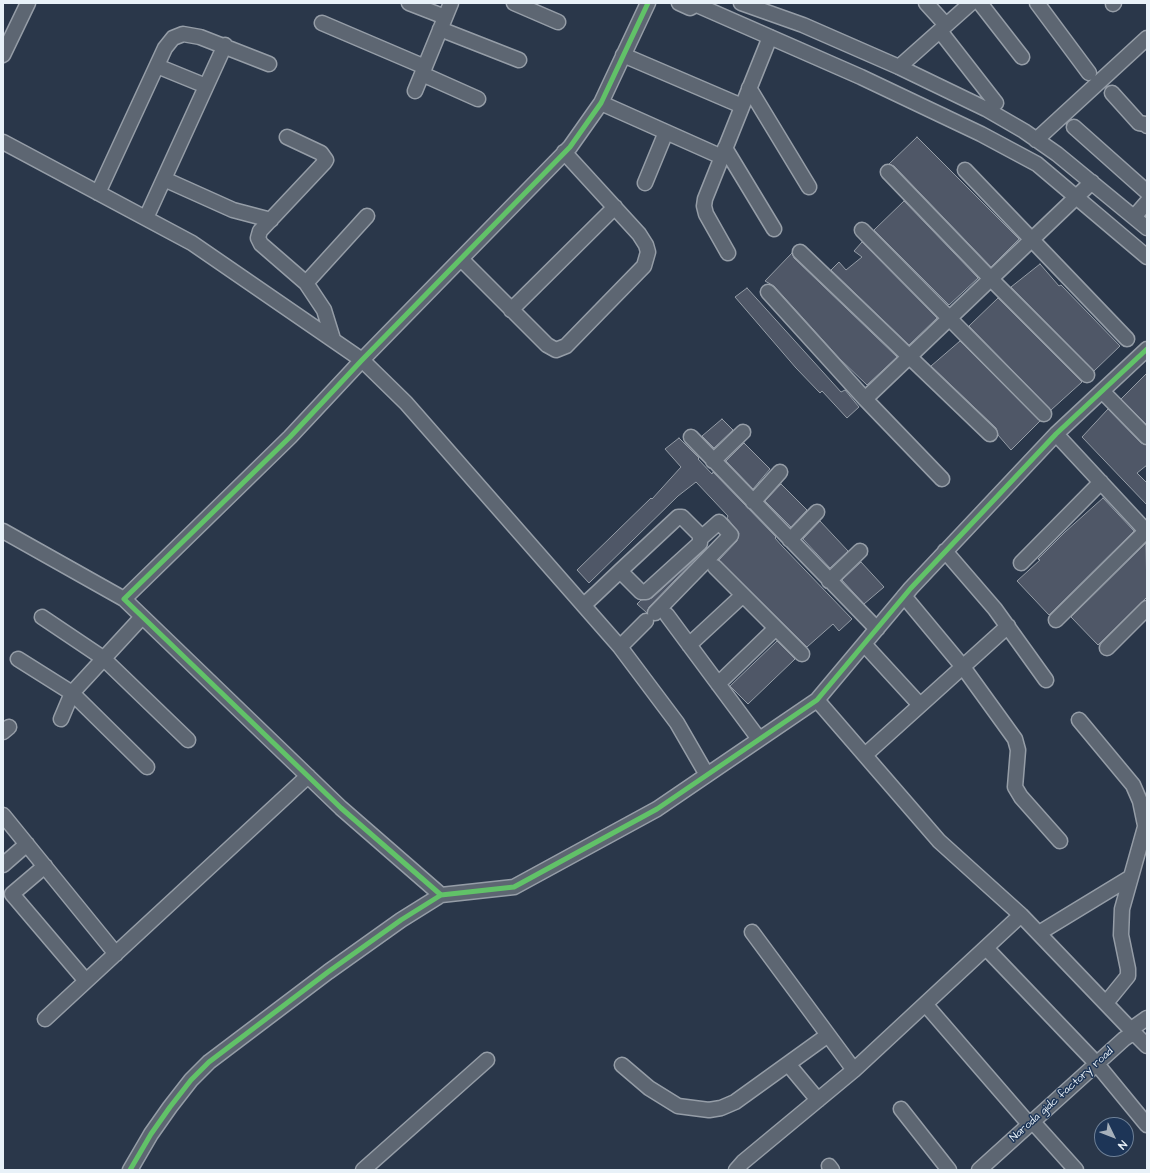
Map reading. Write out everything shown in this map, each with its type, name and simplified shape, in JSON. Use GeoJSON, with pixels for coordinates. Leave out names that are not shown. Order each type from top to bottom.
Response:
{"type":"FeatureCollection","features":[{"type":"Feature","properties":{"kind":"street"},"geometry":{"type":"LineString","coordinates":[[3,55],[28,3]]}},
{"type":"Feature","properties":{"kind":"street"},"geometry":{"type":"LineString","coordinates":[[409,3],[443,23],[519,60]]}},
{"type":"Feature","properties":{"kind":"street"},"geometry":{"type":"LineString","coordinates":[[415,91],[451,3]]}},
{"type":"Feature","properties":{"kind":"street"},"geometry":{"type":"LineString","coordinates":[[514,3],[558,22]]}},
{"type":"Feature","properties":{"kind":"street"},"geometry":{"type":"LineString","coordinates":[[124,599],[290,437],[362,360],[564,152],[584,129],[601,103],[648,3]]}},
{"type":"Feature","properties":{"kind":"street"},"geometry":{"type":"LineString","coordinates":[[679,3],[690,8],[698,4],[861,77],[981,134],[1037,164],[1147,257]]}},
{"type":"Feature","properties":{"kind":"street"},"geometry":{"type":"LineString","coordinates":[[741,3],[803,25],[899,66],[986,110],[1036,140],[1092,182],[1147,228]]}},
{"type":"Feature","properties":{"kind":"street"},"geometry":{"type":"LineString","coordinates":[[926,3],[996,103]]}},
{"type":"Feature","properties":{"kind":"street"},"geometry":{"type":"LineString","coordinates":[[899,66],[971,3]]}},
{"type":"Feature","properties":{"kind":"street"},"geometry":{"type":"LineString","coordinates":[[980,3],[1022,58]]}},
{"type":"Feature","properties":{"kind":"street"},"geometry":{"type":"LineString","coordinates":[[1037,3],[1089,73]]}},
{"type":"Feature","properties":{"kind":"street"},"geometry":{"type":"LineString","coordinates":[[322,23],[478,99]]}},
{"type":"Feature","properties":{"kind":"street"},"geometry":{"type":"LineString","coordinates":[[98,193],[165,48],[177,35],[200,37],[225,45],[269,64]]}},
{"type":"Feature","properties":{"kind":"street"},"geometry":{"type":"LineString","coordinates":[[728,253],[704,206],[705,199],[770,37]]}},
{"type":"Feature","properties":{"kind":"street"},"geometry":{"type":"LineString","coordinates":[[1036,140],[1147,38]]}},
{"type":"Feature","properties":{"kind":"street"},"geometry":{"type":"LineString","coordinates":[[146,218],[225,45]]}},
{"type":"Feature","properties":{"kind":"street"},"geometry":{"type":"LineString","coordinates":[[623,55],[742,106]]}},
{"type":"Feature","properties":{"kind":"street"},"geometry":{"type":"LineString","coordinates":[[157,66],[206,86]]}},
{"type":"Feature","properties":{"kind":"street"},"geometry":{"type":"LineString","coordinates":[[749,88],[809,187]]}},
{"type":"Feature","properties":{"kind":"street"},"geometry":{"type":"LineString","coordinates":[[1112,92],[1139,123],[1147,126]]}},
{"type":"Feature","properties":{"kind":"street"},"geometry":{"type":"LineString","coordinates":[[601,103],[666,132],[724,152],[774,229]]}},
{"type":"Feature","properties":{"kind":"street"},"geometry":{"type":"LineString","coordinates":[[1074,127],[1147,192]]}},
{"type":"Feature","properties":{"kind":"street"},"geometry":{"type":"LineString","coordinates":[[645,183],[666,132]]}},
{"type":"Feature","properties":{"kind":"street"},"geometry":{"type":"LineString","coordinates":[[287,137],[321,153],[326,160],[260,231],[258,241],[306,284],[324,310],[333,339]]}},
{"type":"Feature","properties":{"kind":"street"},"geometry":{"type":"LineString","coordinates":[[3,142],[192,243],[362,360],[406,403],[620,647],[677,723],[707,775]]}},
{"type":"Feature","properties":{"kind":"street"},"geometry":{"type":"LineString","coordinates":[[461,259],[552,349],[560,349],[566,346],[644,266],[647,259],[646,245],[639,234],[564,152]]}},
{"type":"Feature","properties":{"kind":"street"},"geometry":{"type":"LineString","coordinates":[[966,170],[1127,339]]}},
{"type":"Feature","properties":{"kind":"street"},"geometry":{"type":"LineString","coordinates":[[888,172],[991,279],[1087,375]]}},
{"type":"Feature","properties":{"kind":"street"},"geometry":{"type":"LineString","coordinates":[[164,178],[233,210],[271,220]]}},
{"type":"Feature","properties":{"kind":"street"},"geometry":{"type":"LineString","coordinates":[[865,399],[1092,182]]}},
{"type":"Feature","properties":{"kind":"street"},"geometry":{"type":"LineString","coordinates":[[1134,217],[1147,202]]}},
{"type":"Feature","properties":{"kind":"street"},"geometry":{"type":"LineString","coordinates":[[511,310],[615,207]]}},
{"type":"Feature","properties":{"kind":"street"},"geometry":{"type":"LineString","coordinates":[[306,284],[367,216]]}},
{"type":"Feature","properties":{"kind":"street"},"geometry":{"type":"LineString","coordinates":[[862,230],[1044,414]]}},
{"type":"Feature","properties":{"kind":"street"},"geometry":{"type":"LineString","coordinates":[[800,252],[990,434]]}},
{"type":"Feature","properties":{"kind":"street"},"geometry":{"type":"LineString","coordinates":[[768,292],[865,399],[942,479]]}},
{"type":"Feature","properties":{"kind":"street"},"geometry":{"type":"LineString","coordinates":[[130,1170],[151,1134],[170,1107],[191,1080],[209,1062],[328,972],[401,920],[441,895],[514,887],[657,809],[817,700],[904,596],[1056,434],[1102,391],[1145,355]]}},
{"type":"Feature","properties":{"kind":"street"},"geometry":{"type":"LineString","coordinates":[[1102,391],[1147,437]]}},
{"type":"Feature","properties":{"kind":"street"},"geometry":{"type":"LineString","coordinates":[[713,461],[743,432]]}},
{"type":"Feature","properties":{"kind":"street"},"geometry":{"type":"LineString","coordinates":[[1056,434],[1146,531],[1056,620]]}},
{"type":"Feature","properties":{"kind":"street"},"geometry":{"type":"LineString","coordinates":[[691,437],[829,581],[877,628]]}},
{"type":"Feature","properties":{"kind":"street"},"geometry":{"type":"LineString","coordinates":[[753,502],[780,472]]}},
{"type":"Feature","properties":{"kind":"street"},"geometry":{"type":"LineString","coordinates":[[1021,563],[1101,482]]}},
{"type":"Feature","properties":{"kind":"street"},"geometry":{"type":"LineString","coordinates":[[790,540],[817,512]]}},
{"type":"Feature","properties":{"kind":"street"},"geometry":{"type":"LineString","coordinates":[[584,605],[678,517],[685,521],[701,538]]}},
{"type":"Feature","properties":{"kind":"street"},"geometry":{"type":"LineString","coordinates":[[620,571],[641,592],[646,592],[700,543],[701,538],[718,522],[732,535],[656,616],[620,647]]}},
{"type":"Feature","properties":{"kind":"street"},"geometry":{"type":"LineString","coordinates":[[3,531],[124,599],[347,813],[441,895]]}},
{"type":"Feature","properties":{"kind":"street"},"geometry":{"type":"LineString","coordinates":[[829,581],[860,551]]}},
{"type":"Feature","properties":{"kind":"street"},"geometry":{"type":"LineString","coordinates":[[945,551],[1008,626],[1046,680]]}},
{"type":"Feature","properties":{"kind":"street"},"geometry":{"type":"LineString","coordinates":[[715,567],[802,654]]}},
{"type":"Feature","properties":{"kind":"street"},"geometry":{"type":"LineString","coordinates":[[689,645],[743,595]]}},
{"type":"Feature","properties":{"kind":"street"},"geometry":{"type":"LineString","coordinates":[[904,596],[963,667],[1018,745],[1015,782],[1017,792],[1060,841]]}},
{"type":"Feature","properties":{"kind":"street"},"geometry":{"type":"LineString","coordinates":[[1107,648],[1147,608]]}},
{"type":"Feature","properties":{"kind":"street"},"geometry":{"type":"LineString","coordinates":[[656,616],[689,645],[759,739]]}},
{"type":"Feature","properties":{"kind":"street"},"geometry":{"type":"LineString","coordinates":[[42,617],[103,658],[188,740]]}},
{"type":"Feature","properties":{"kind":"street"},"geometry":{"type":"LineString","coordinates":[[61,719],[72,693],[142,617]]}},
{"type":"Feature","properties":{"kind":"street"},"geometry":{"type":"LineString","coordinates":[[865,755],[1008,626]]}},
{"type":"Feature","properties":{"kind":"street"},"geometry":{"type":"LineString","coordinates":[[718,684],[776,628]]}},
{"type":"Feature","properties":{"kind":"street"},"geometry":{"type":"LineString","coordinates":[[864,644],[920,705]]}},
{"type":"Feature","properties":{"kind":"street"},"geometry":{"type":"LineString","coordinates":[[18,659],[72,693],[147,767]]}},
{"type":"Feature","properties":{"kind":"street"},"geometry":{"type":"LineString","coordinates":[[817,700],[940,841],[1021,915],[1147,1046]]}},
{"type":"Feature","properties":{"kind":"street"},"geometry":{"type":"LineString","coordinates":[[1079,720],[1133,785],[1140,801],[1146,822],[1122,909],[1122,928],[1128,976],[1106,1003]]}},
{"type":"Feature","properties":{"kind":"street"},"geometry":{"type":"LineString","coordinates":[[45,1019],[308,776]]}},
{"type":"Feature","properties":{"kind":"street"},"geometry":{"type":"LineString","coordinates":[[3,815],[116,954]]}},
{"type":"Feature","properties":{"kind":"street"},"geometry":{"type":"LineString","coordinates":[[3,865],[27,844]]}},
{"type":"Feature","properties":{"kind":"street"},"geometry":{"type":"LineString","coordinates":[[45,866],[12,894],[86,981]]}},
{"type":"Feature","properties":{"kind":"street"},"geometry":{"type":"LineString","coordinates":[[1038,933],[1131,877]]}},
{"type":"Feature","properties":{"kind":"street"},"geometry":{"type":"LineString","coordinates":[[736,1170],[743,1162],[854,1070],[926,1005],[1021,915]]}},
{"type":"Feature","properties":{"kind":"street"},"geometry":{"type":"LineString","coordinates":[[752,932],[854,1070]]}},
{"type":"Feature","properties":{"kind":"street"},"geometry":{"type":"LineString","coordinates":[[986,948],[1096,1063],[1147,1125]]}},
{"type":"Feature","properties":{"kind":"street"},"geometry":{"type":"LineString","coordinates":[[926,1005],[1030,1123],[1076,1170]]}},
{"type":"Feature","properties":{"kind":"street","name":"Naroda gidc factory road"},"geometry":{"type":"LineString","coordinates":[[979,1170],[1096,1063],[1133,1033],[1147,1018]]}},
{"type":"Feature","properties":{"kind":"street"},"geometry":{"type":"LineString","coordinates":[[622,1064],[649,1088],[678,1106],[709,1110],[721,1108],[735,1102],[828,1035]]}},
{"type":"Feature","properties":{"kind":"street"},"geometry":{"type":"LineString","coordinates":[[363,1170],[487,1060]]}},
{"type":"Feature","properties":{"kind":"street"},"geometry":{"type":"LineString","coordinates":[[788,1064],[818,1100]]}},
{"type":"Feature","properties":{"kind":"street"},"geometry":{"type":"LineString","coordinates":[[901,1109],[950,1170]]}},
{"type":"Feature","properties":{"kind":"building"},"geometry":{"type":"Polygon","coordinates":[[[917,137],[1019,239],[991,267],[894,166],[889,164],[917,137]]]}},
{"type":"Feature","properties":{"kind":"building"},"geometry":{"type":"Polygon","coordinates":[[[904,201],[978,278],[949,305],[874,230],[904,201]]]}},
{"type":"Feature","properties":{"kind":"building"},"geometry":{"type":"Polygon","coordinates":[[[862,242],[937,318],[909,345],[831,270],[839,262],[846,270],[862,257],[854,251],[862,242]]]}},
{"type":"Feature","properties":{"kind":"building"},"geometry":{"type":"Polygon","coordinates":[[[792,253],[794,258],[897,357],[867,385],[840,359],[774,286],[765,281],[792,253]]]}},
{"type":"Feature","properties":{"kind":"building"},"geometry":{"type":"Polygon","coordinates":[[[1040,264],[1059,286],[1061,285],[1120,346],[1094,371],[1011,287],[1040,264]]]}},
{"type":"Feature","properties":{"kind":"building"},"geometry":{"type":"Polygon","coordinates":[[[747,288],[841,392],[845,390],[859,407],[847,418],[822,391],[820,393],[796,368],[735,297],[747,288]]]}},
{"type":"Feature","properties":{"kind":"building"},"geometry":{"type":"Polygon","coordinates":[[[998,298],[1082,382],[1051,410],[969,326],[998,298]]]}},
{"type":"Feature","properties":{"kind":"building"},"geometry":{"type":"Polygon","coordinates":[[[960,341],[1040,421],[1011,450],[998,435],[996,428],[931,366],[960,341]]]}},
{"type":"Feature","properties":{"kind":"building"},"geometry":{"type":"Polygon","coordinates":[[[1147,373],[1147,425],[1121,399],[1147,373]]]}},
{"type":"Feature","properties":{"kind":"building"},"geometry":{"type":"Polygon","coordinates":[[[1108,409],[1141,443],[1147,445],[1147,465],[1137,473],[1147,483],[1147,505],[1082,437],[1108,409]]]}},
{"type":"Feature","properties":{"kind":"building"},"geometry":{"type":"Polygon","coordinates":[[[722,419],[733,430],[714,448],[702,436],[722,419]]]}},
{"type":"Feature","properties":{"kind":"building"},"geometry":{"type":"Polygon","coordinates":[[[679,438],[699,458],[698,459],[712,474],[713,472],[776,537],[775,538],[782,546],[852,619],[839,631],[833,624],[807,647],[719,560],[737,541],[739,533],[727,518],[728,516],[696,482],[678,496],[589,583],[577,570],[651,498],[652,499],[681,467],[665,449],[679,438]]]}},
{"type":"Feature","properties":{"kind":"building"},"geometry":{"type":"Polygon","coordinates":[[[744,443],[770,469],[753,489],[726,461],[744,443]]]}},
{"type":"Feature","properties":{"kind":"building"},"geometry":{"type":"Polygon","coordinates":[[[781,484],[807,510],[791,527],[765,501],[781,484]]]}},
{"type":"Feature","properties":{"kind":"building"},"geometry":{"type":"Polygon","coordinates":[[[1103,498],[1134,531],[1049,615],[1017,581],[1040,560],[1038,559],[1065,532],[1103,498]]]}},
{"type":"Feature","properties":{"kind":"building"},"geometry":{"type":"Polygon","coordinates":[[[820,521],[848,551],[830,568],[803,539],[820,521]]]}},
{"type":"Feature","properties":{"kind":"building"},"geometry":{"type":"Polygon","coordinates":[[[1146,543],[1147,597],[1098,645],[1071,617],[1146,543]]]}},
{"type":"Feature","properties":{"kind":"building"},"geometry":{"type":"Polygon","coordinates":[[[701,553],[649,607],[647,613],[637,604],[641,600],[652,598],[701,553]]]}},
{"type":"Feature","properties":{"kind":"building"},"geometry":{"type":"Polygon","coordinates":[[[861,562],[884,587],[864,604],[842,580],[861,562]]]}},
{"type":"Feature","properties":{"kind":"building"},"geometry":{"type":"Polygon","coordinates":[[[777,641],[795,659],[748,704],[730,686],[777,641]]]}},
{"type":"Feature","properties":{"kind":"cycle path"},"geometry":{"type":"LineString","coordinates":[[441,895],[341,808],[124,599],[290,437],[362,360],[570,147],[601,103],[648,3]]}},
{"type":"Feature","properties":{"kind":"cycle path"},"geometry":{"type":"LineString","coordinates":[[130,1170],[151,1134],[170,1107],[191,1080],[209,1062],[328,972],[401,920],[441,895],[514,887],[657,809],[817,700],[911,588],[1056,434],[1147,349]]}}]}
